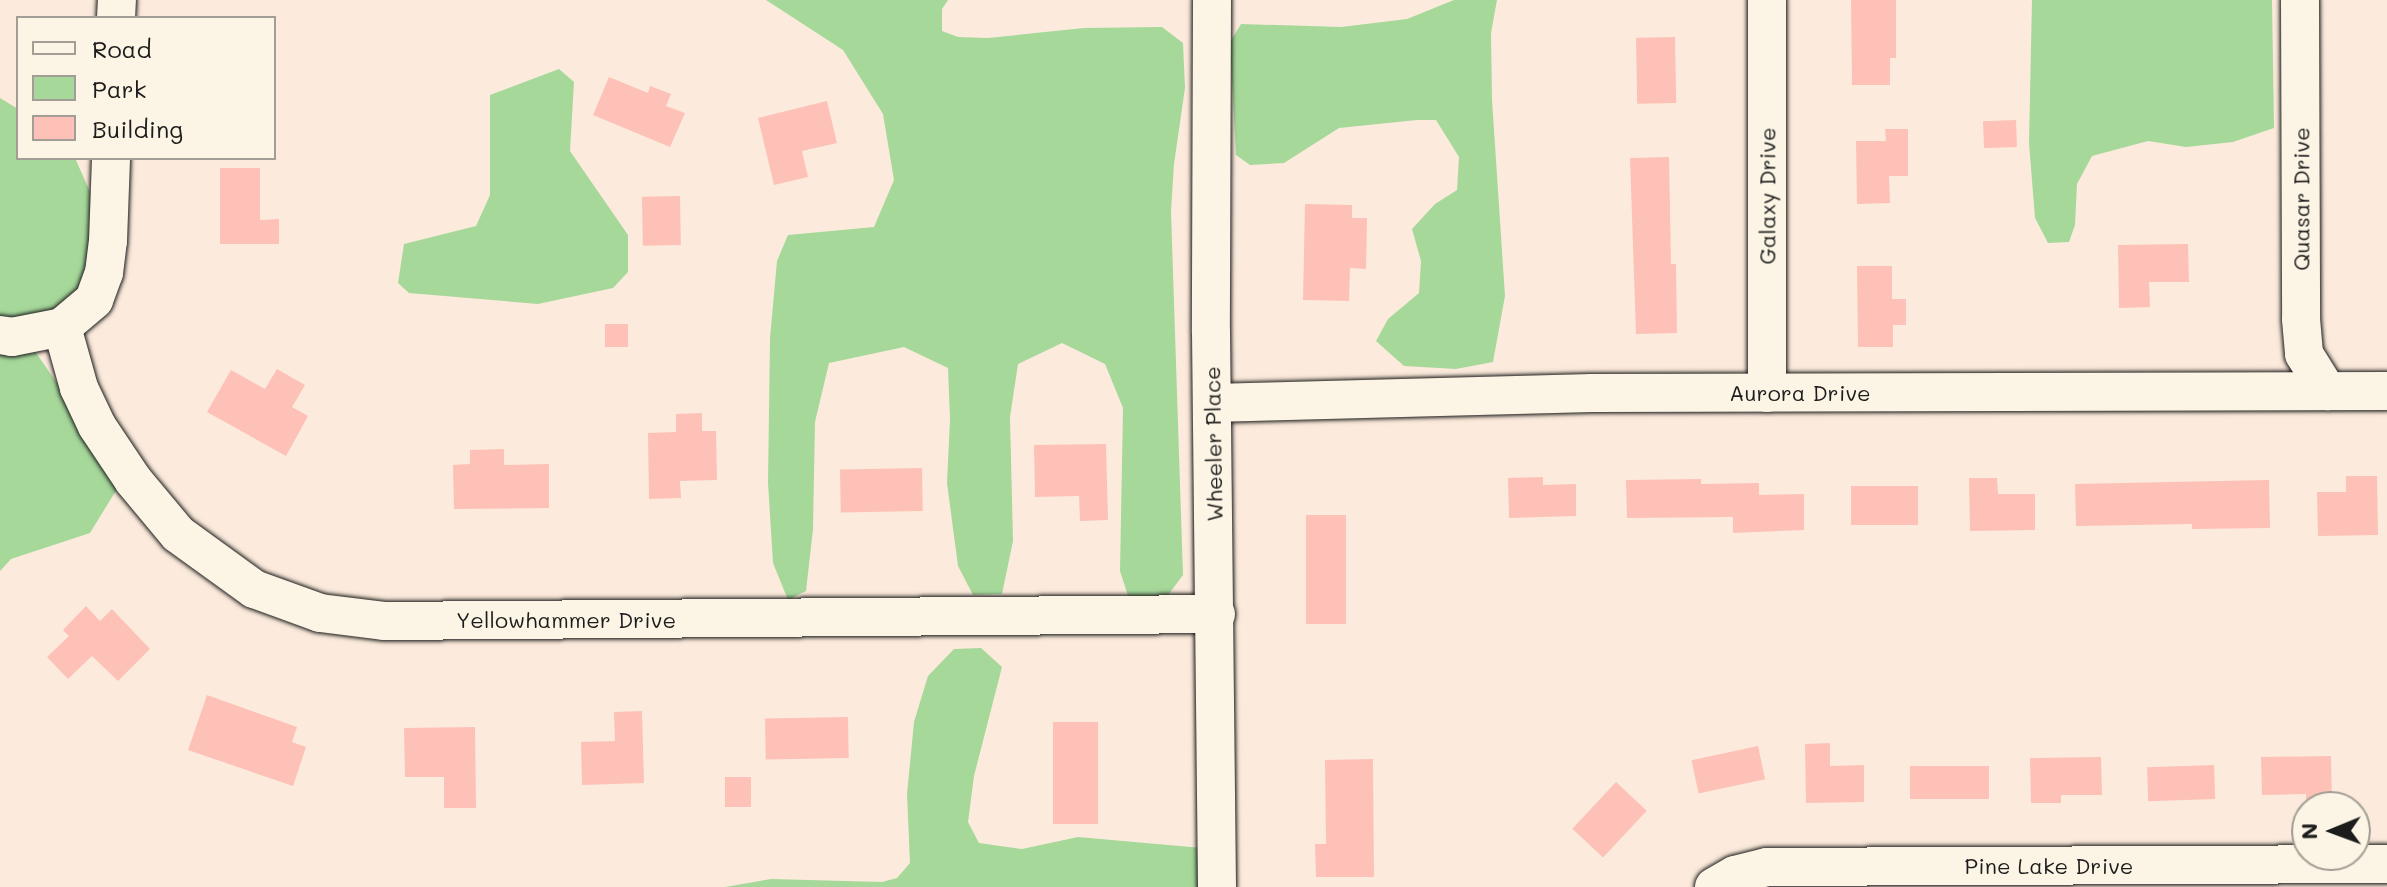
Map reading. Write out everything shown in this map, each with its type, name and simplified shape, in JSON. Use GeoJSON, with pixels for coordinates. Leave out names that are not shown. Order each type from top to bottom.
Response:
{"type":"FeatureCollection","features":[{"type":"Feature","properties":{"kind":"street","name":"Wheeler Place"},"geometry":{"type":"LineString","coordinates":[[1212,0],[1217,887]]}},
{"type":"Feature","properties":{"kind":"street","name":"Galaxy Drive"},"geometry":{"type":"LineString","coordinates":[[1767,0],[1767,393]]}},
{"type":"Feature","properties":{"kind":"street","name":"Quasar Drive"},"geometry":{"type":"LineString","coordinates":[[2300,0],[2301,319],[2304,354],[2327,391]]}},
{"type":"Feature","properties":{"kind":"street"},"geometry":{"type":"LineString","coordinates":[[0,335],[23,336],[62,327],[94,300],[104,273],[111,160]]}},
{"type":"Feature","properties":{"kind":"street","name":"Yellowhammer Drive"},"geometry":{"type":"LineString","coordinates":[[62,327],[79,388],[97,426],[133,480],[168,523],[254,589],[320,613],[384,621],[1216,614]]}},
{"type":"Feature","properties":{"kind":"street","name":"Aurora Drive"},"geometry":{"type":"LineString","coordinates":[[1212,403],[1767,393],[2387,391]]}},
{"type":"Feature","properties":{"kind":"street","name":"Pine Lake Drive"},"geometry":{"type":"LineString","coordinates":[[1714,887],[1735,875],[1767,867],[2195,876],[2387,864]]}},
{"type":"Feature","properties":{"kind":"green space"},"geometry":{"type":"Polygon","coordinates":[[[766,0],[948,0],[942,9],[942,31],[958,37],[988,38],[1084,28],[1162,27],[1183,43],[1185,88],[1171,211],[1183,575],[1163,602],[1130,602],[1120,571],[1123,408],[1105,364],[1062,343],[1018,364],[1010,417],[1013,541],[1002,594],[973,595],[958,566],[947,483],[950,419],[948,368],[904,347],[829,363],[815,422],[813,529],[806,591],[788,600],[773,563],[768,483],[770,338],[777,261],[788,235],[874,227],[894,180],[883,114],[843,50],[766,0]]]}},
{"type":"Feature","properties":{"kind":"green space"},"geometry":{"type":"Polygon","coordinates":[[[1454,0],[1497,0],[1491,33],[1492,100],[1505,296],[1493,362],[1456,369],[1404,366],[1376,341],[1388,319],[1419,293],[1421,261],[1412,229],[1435,204],[1457,190],[1459,157],[1436,120],[1417,120],[1339,128],[1284,163],[1250,165],[1236,155],[1230,42],[1241,24],[1341,27],[1407,19],[1454,0]]]}},
{"type":"Feature","properties":{"kind":"green space"},"geometry":{"type":"Polygon","coordinates":[[[2032,0],[2272,0],[2274,128],[2233,142],[2186,147],[2148,141],[2092,156],[2077,184],[2075,225],[2069,242],[2048,243],[2035,218],[2029,143],[2032,0]]]}},
{"type":"Feature","properties":{"kind":"green space"},"geometry":{"type":"Polygon","coordinates":[[[559,69],[574,82],[570,151],[628,235],[628,272],[613,288],[538,304],[409,293],[398,283],[404,244],[476,226],[490,195],[490,95],[559,69]]]}},
{"type":"Feature","properties":{"kind":"green space"},"geometry":{"type":"Polygon","coordinates":[[[0,98],[16,108],[16,160],[76,160],[95,203],[86,281],[62,313],[0,323],[0,98]]]}},
{"type":"Feature","properties":{"kind":"green space"},"geometry":{"type":"Polygon","coordinates":[[[32,347],[70,402],[117,489],[90,533],[11,559],[0,571],[0,348],[32,347]]]}},
{"type":"Feature","properties":{"kind":"green space"},"geometry":{"type":"Polygon","coordinates":[[[981,648],[1002,667],[974,776],[968,822],[979,843],[1022,849],[1078,837],[1202,848],[1202,887],[725,887],[771,879],[882,882],[897,878],[910,863],[907,794],[914,722],[928,676],[954,649],[981,648]]]}},
{"type":"Feature","properties":{"kind":"building"},"geometry":{"type":"Polygon","coordinates":[[[1851,0],[1896,0],[1896,58],[1890,58],[1890,85],[1852,85],[1851,0]]]}},
{"type":"Feature","properties":{"kind":"building"},"geometry":{"type":"Polygon","coordinates":[[[1675,37],[1676,103],[1637,104],[1636,38],[1675,37]]]}},
{"type":"Feature","properties":{"kind":"building"},"geometry":{"type":"Polygon","coordinates":[[[609,77],[648,93],[650,86],[671,94],[666,106],[685,113],[670,147],[593,115],[609,77]]]}},
{"type":"Feature","properties":{"kind":"building"},"geometry":{"type":"Polygon","coordinates":[[[827,101],[837,143],[802,151],[808,177],[774,185],[758,118],[827,101]]]}},
{"type":"Feature","properties":{"kind":"building"},"geometry":{"type":"Polygon","coordinates":[[[2016,120],[2017,147],[1984,148],[1983,121],[2016,120]]]}},
{"type":"Feature","properties":{"kind":"building"},"geometry":{"type":"Polygon","coordinates":[[[1885,129],[1908,129],[1908,176],[1889,176],[1890,203],[1857,204],[1856,141],[1886,141],[1885,129]]]}},
{"type":"Feature","properties":{"kind":"building"},"geometry":{"type":"Polygon","coordinates":[[[1669,157],[1671,264],[1676,264],[1677,333],[1636,334],[1630,158],[1669,157]]]}},
{"type":"Feature","properties":{"kind":"building"},"geometry":{"type":"Polygon","coordinates":[[[220,168],[260,168],[260,220],[279,219],[279,244],[220,244],[220,168]]]}},
{"type":"Feature","properties":{"kind":"building"},"geometry":{"type":"Polygon","coordinates":[[[680,196],[681,245],[643,246],[642,197],[680,196]]]}},
{"type":"Feature","properties":{"kind":"building"},"geometry":{"type":"Polygon","coordinates":[[[1305,204],[1352,205],[1352,218],[1367,218],[1366,269],[1350,268],[1349,301],[1303,300],[1305,204]]]}},
{"type":"Feature","properties":{"kind":"building"},"geometry":{"type":"Polygon","coordinates":[[[2188,244],[2189,282],[2149,282],[2150,307],[2119,308],[2118,245],[2188,244]]]}},
{"type":"Feature","properties":{"kind":"building"},"geometry":{"type":"Polygon","coordinates":[[[1857,266],[1892,266],[1892,299],[1906,299],[1906,325],[1893,325],[1893,347],[1858,347],[1857,266]]]}},
{"type":"Feature","properties":{"kind":"building"},"geometry":{"type":"Polygon","coordinates":[[[605,324],[628,324],[628,347],[605,347],[605,324]]]}},
{"type":"Feature","properties":{"kind":"building"},"geometry":{"type":"Polygon","coordinates":[[[277,369],[305,385],[292,407],[308,416],[286,456],[207,412],[231,370],[265,389],[277,369]]]}},
{"type":"Feature","properties":{"kind":"building"},"geometry":{"type":"Polygon","coordinates":[[[702,413],[702,431],[716,431],[717,480],[680,481],[681,498],[649,499],[648,433],[676,432],[676,414],[702,413]]]}},
{"type":"Feature","properties":{"kind":"building"},"geometry":{"type":"Polygon","coordinates":[[[1106,444],[1108,520],[1080,521],[1079,496],[1035,497],[1034,445],[1106,444]]]}},
{"type":"Feature","properties":{"kind":"building"},"geometry":{"type":"Polygon","coordinates":[[[504,449],[504,465],[549,464],[549,508],[454,509],[453,465],[470,464],[470,450],[504,449]]]}},
{"type":"Feature","properties":{"kind":"building"},"geometry":{"type":"Polygon","coordinates":[[[922,468],[923,511],[841,512],[840,469],[922,468]]]}},
{"type":"Feature","properties":{"kind":"building"},"geometry":{"type":"Polygon","coordinates":[[[2346,476],[2377,476],[2378,535],[2318,536],[2317,492],[2346,492],[2346,476]]]}},
{"type":"Feature","properties":{"kind":"building"},"geometry":{"type":"Polygon","coordinates":[[[1543,477],[1543,485],[1576,484],[1576,516],[1509,518],[1508,478],[1543,477]]]}},
{"type":"Feature","properties":{"kind":"building"},"geometry":{"type":"Polygon","coordinates":[[[1969,478],[1997,478],[1998,494],[2035,494],[2035,530],[1970,531],[1969,478]]]}},
{"type":"Feature","properties":{"kind":"building"},"geometry":{"type":"Polygon","coordinates":[[[1701,479],[1701,484],[1759,483],[1759,495],[1804,494],[1804,530],[1733,533],[1733,517],[1627,518],[1626,480],[1701,479]]]}},
{"type":"Feature","properties":{"kind":"building"},"geometry":{"type":"Polygon","coordinates":[[[2269,480],[2270,528],[2192,529],[2192,524],[2076,526],[2075,484],[2269,480]]]}},
{"type":"Feature","properties":{"kind":"building"},"geometry":{"type":"Polygon","coordinates":[[[1851,486],[1918,486],[1918,525],[1851,525],[1851,486]]]}},
{"type":"Feature","properties":{"kind":"building"},"geometry":{"type":"Polygon","coordinates":[[[1306,515],[1346,515],[1346,624],[1306,624],[1306,515]]]}},
{"type":"Feature","properties":{"kind":"building"},"geometry":{"type":"Polygon","coordinates":[[[86,606],[100,621],[112,609],[150,649],[118,681],[92,656],[68,679],[47,657],[69,636],[63,630],[86,606]]]}},
{"type":"Feature","properties":{"kind":"building"},"geometry":{"type":"Polygon","coordinates":[[[207,695],[297,727],[292,742],[306,747],[293,786],[188,750],[207,695]]]}},
{"type":"Feature","properties":{"kind":"building"},"geometry":{"type":"Polygon","coordinates":[[[642,711],[644,783],[582,785],[581,742],[615,741],[614,712],[642,711]]]}},
{"type":"Feature","properties":{"kind":"building"},"geometry":{"type":"Polygon","coordinates":[[[848,717],[849,758],[766,759],[765,718],[848,717]]]}},
{"type":"Feature","properties":{"kind":"building"},"geometry":{"type":"Polygon","coordinates":[[[1053,722],[1098,722],[1098,824],[1053,824],[1053,722]]]}},
{"type":"Feature","properties":{"kind":"building"},"geometry":{"type":"Polygon","coordinates":[[[475,727],[476,808],[444,808],[444,777],[405,777],[404,728],[475,727]]]}},
{"type":"Feature","properties":{"kind":"building"},"geometry":{"type":"Polygon","coordinates":[[[1830,743],[1830,766],[1864,765],[1864,802],[1806,803],[1805,744],[1830,743]]]}},
{"type":"Feature","properties":{"kind":"building"},"geometry":{"type":"Polygon","coordinates":[[[1758,746],[1765,779],[1699,793],[1691,760],[1758,746]]]}},
{"type":"Feature","properties":{"kind":"building"},"geometry":{"type":"Polygon","coordinates":[[[2331,756],[2332,791],[2262,795],[2261,757],[2331,756]]]}},
{"type":"Feature","properties":{"kind":"building"},"geometry":{"type":"Polygon","coordinates":[[[2101,757],[2102,795],[2061,795],[2061,803],[2031,803],[2030,758],[2101,757]]]}},
{"type":"Feature","properties":{"kind":"building"},"geometry":{"type":"Polygon","coordinates":[[[1373,759],[1374,877],[1316,877],[1315,844],[1326,844],[1325,760],[1373,759]]]}},
{"type":"Feature","properties":{"kind":"building"},"geometry":{"type":"Polygon","coordinates":[[[2214,765],[2215,799],[2148,801],[2147,767],[2214,765]]]}},
{"type":"Feature","properties":{"kind":"building"},"geometry":{"type":"Polygon","coordinates":[[[1910,766],[1989,766],[1989,799],[1910,799],[1910,766]]]}},
{"type":"Feature","properties":{"kind":"building"},"geometry":{"type":"Polygon","coordinates":[[[725,777],[751,777],[751,807],[725,807],[725,777]]]}},
{"type":"Feature","properties":{"kind":"building"},"geometry":{"type":"Polygon","coordinates":[[[1616,782],[1647,811],[1603,857],[1572,829],[1616,782]]]}}]}
